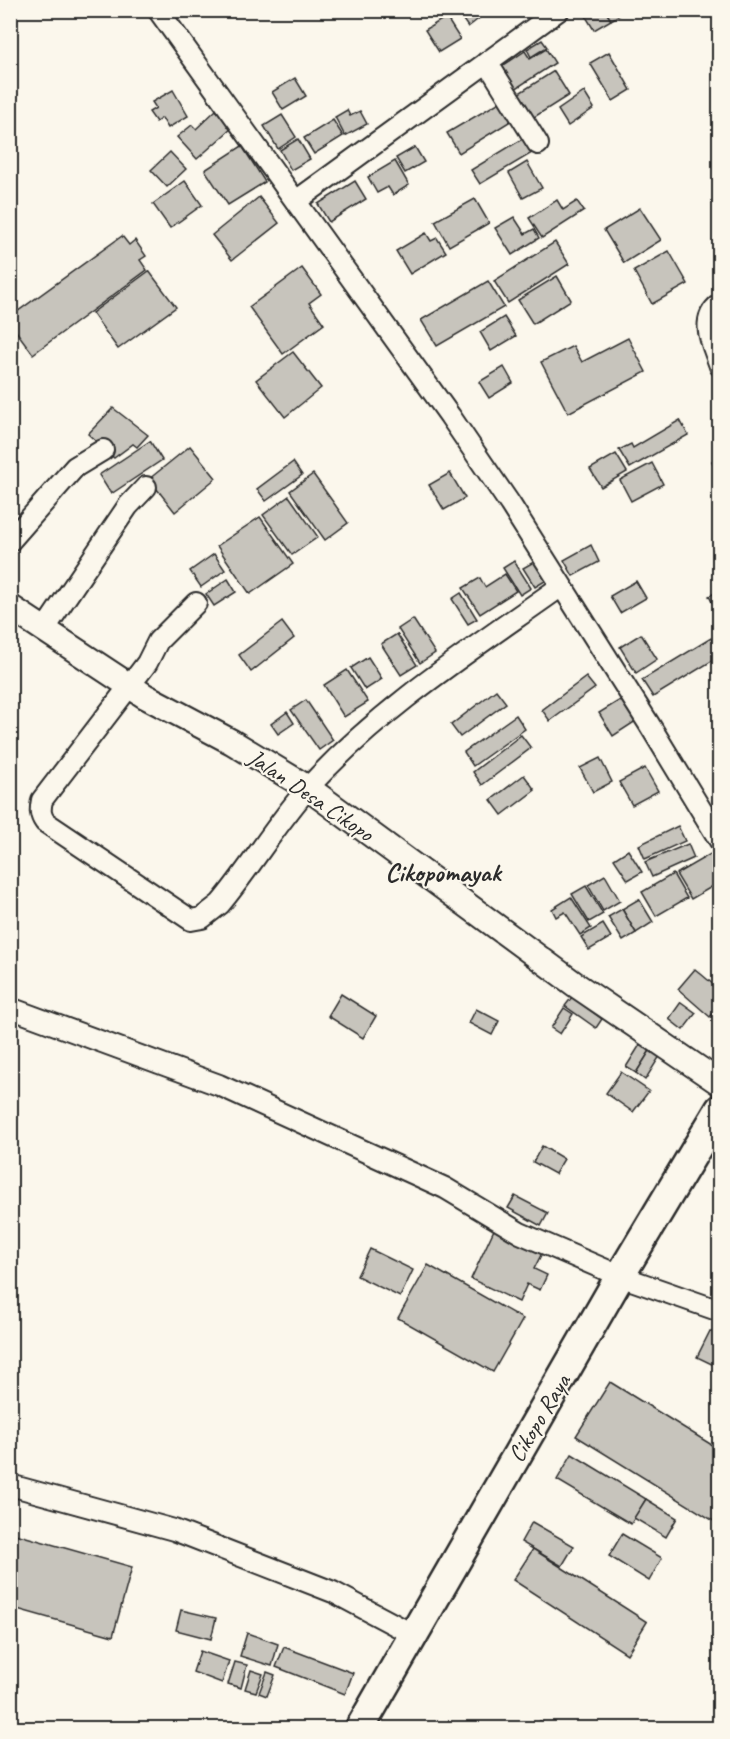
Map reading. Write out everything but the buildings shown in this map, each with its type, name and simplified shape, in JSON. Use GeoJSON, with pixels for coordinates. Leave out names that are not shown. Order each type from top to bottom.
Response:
{"type":"FeatureCollection","features":[{"type":"Feature","properties":{"kind":"highway","name":"Cikopo Raya"},"geometry":{"type":"LineString","coordinates":[[360,1728],[620,1276],[720,1110]]}},
{"type":"Feature","properties":{"kind":"main road","name":"Jalan Desa Cikopo"},"geometry":{"type":"LineString","coordinates":[[10,607],[130,686],[232,741],[308,788],[576,985],[720,1083]]}},
{"type":"Feature","properties":{"kind":"street"},"geometry":{"type":"LineString","coordinates":[[158,10],[450,416],[510,504],[720,841]]}},
{"type":"Feature","properties":{"kind":"street"},"geometry":{"type":"LineString","coordinates":[[296,201],[559,10]]}},
{"type":"Feature","properties":{"kind":"street"},"geometry":{"type":"LineString","coordinates":[[486,62],[538,144]]}},
{"type":"Feature","properties":{"kind":"street"},"geometry":{"type":"LineString","coordinates":[[720,304],[711,313],[707,326],[720,366]]}},
{"type":"Feature","properties":{"kind":"street"},"geometry":{"type":"LineString","coordinates":[[10,542],[75,467],[103,450]]}},
{"type":"Feature","properties":{"kind":"street"},"geometry":{"type":"LineString","coordinates":[[44,630],[128,506],[146,487]]}},
{"type":"Feature","properties":{"kind":"street"},"geometry":{"type":"LineString","coordinates":[[196,603],[158,641],[147,663],[42,801],[40,815],[45,822],[191,920],[202,918],[220,904],[308,788],[401,702],[560,587]]}},
{"type":"Feature","properties":{"kind":"street"},"geometry":{"type":"LineString","coordinates":[[10,1008],[219,1085],[445,1188],[520,1233],[620,1276],[720,1311]]}},
{"type":"Feature","properties":{"kind":"street"},"geometry":{"type":"LineString","coordinates":[[10,1485],[174,1530],[333,1592],[414,1635]]}},
{"type":"Feature","properties":{"kind":"district","name":"Cikopomayak"},"geometry":{"type":"Point","coordinates":[443,872]}}]}
